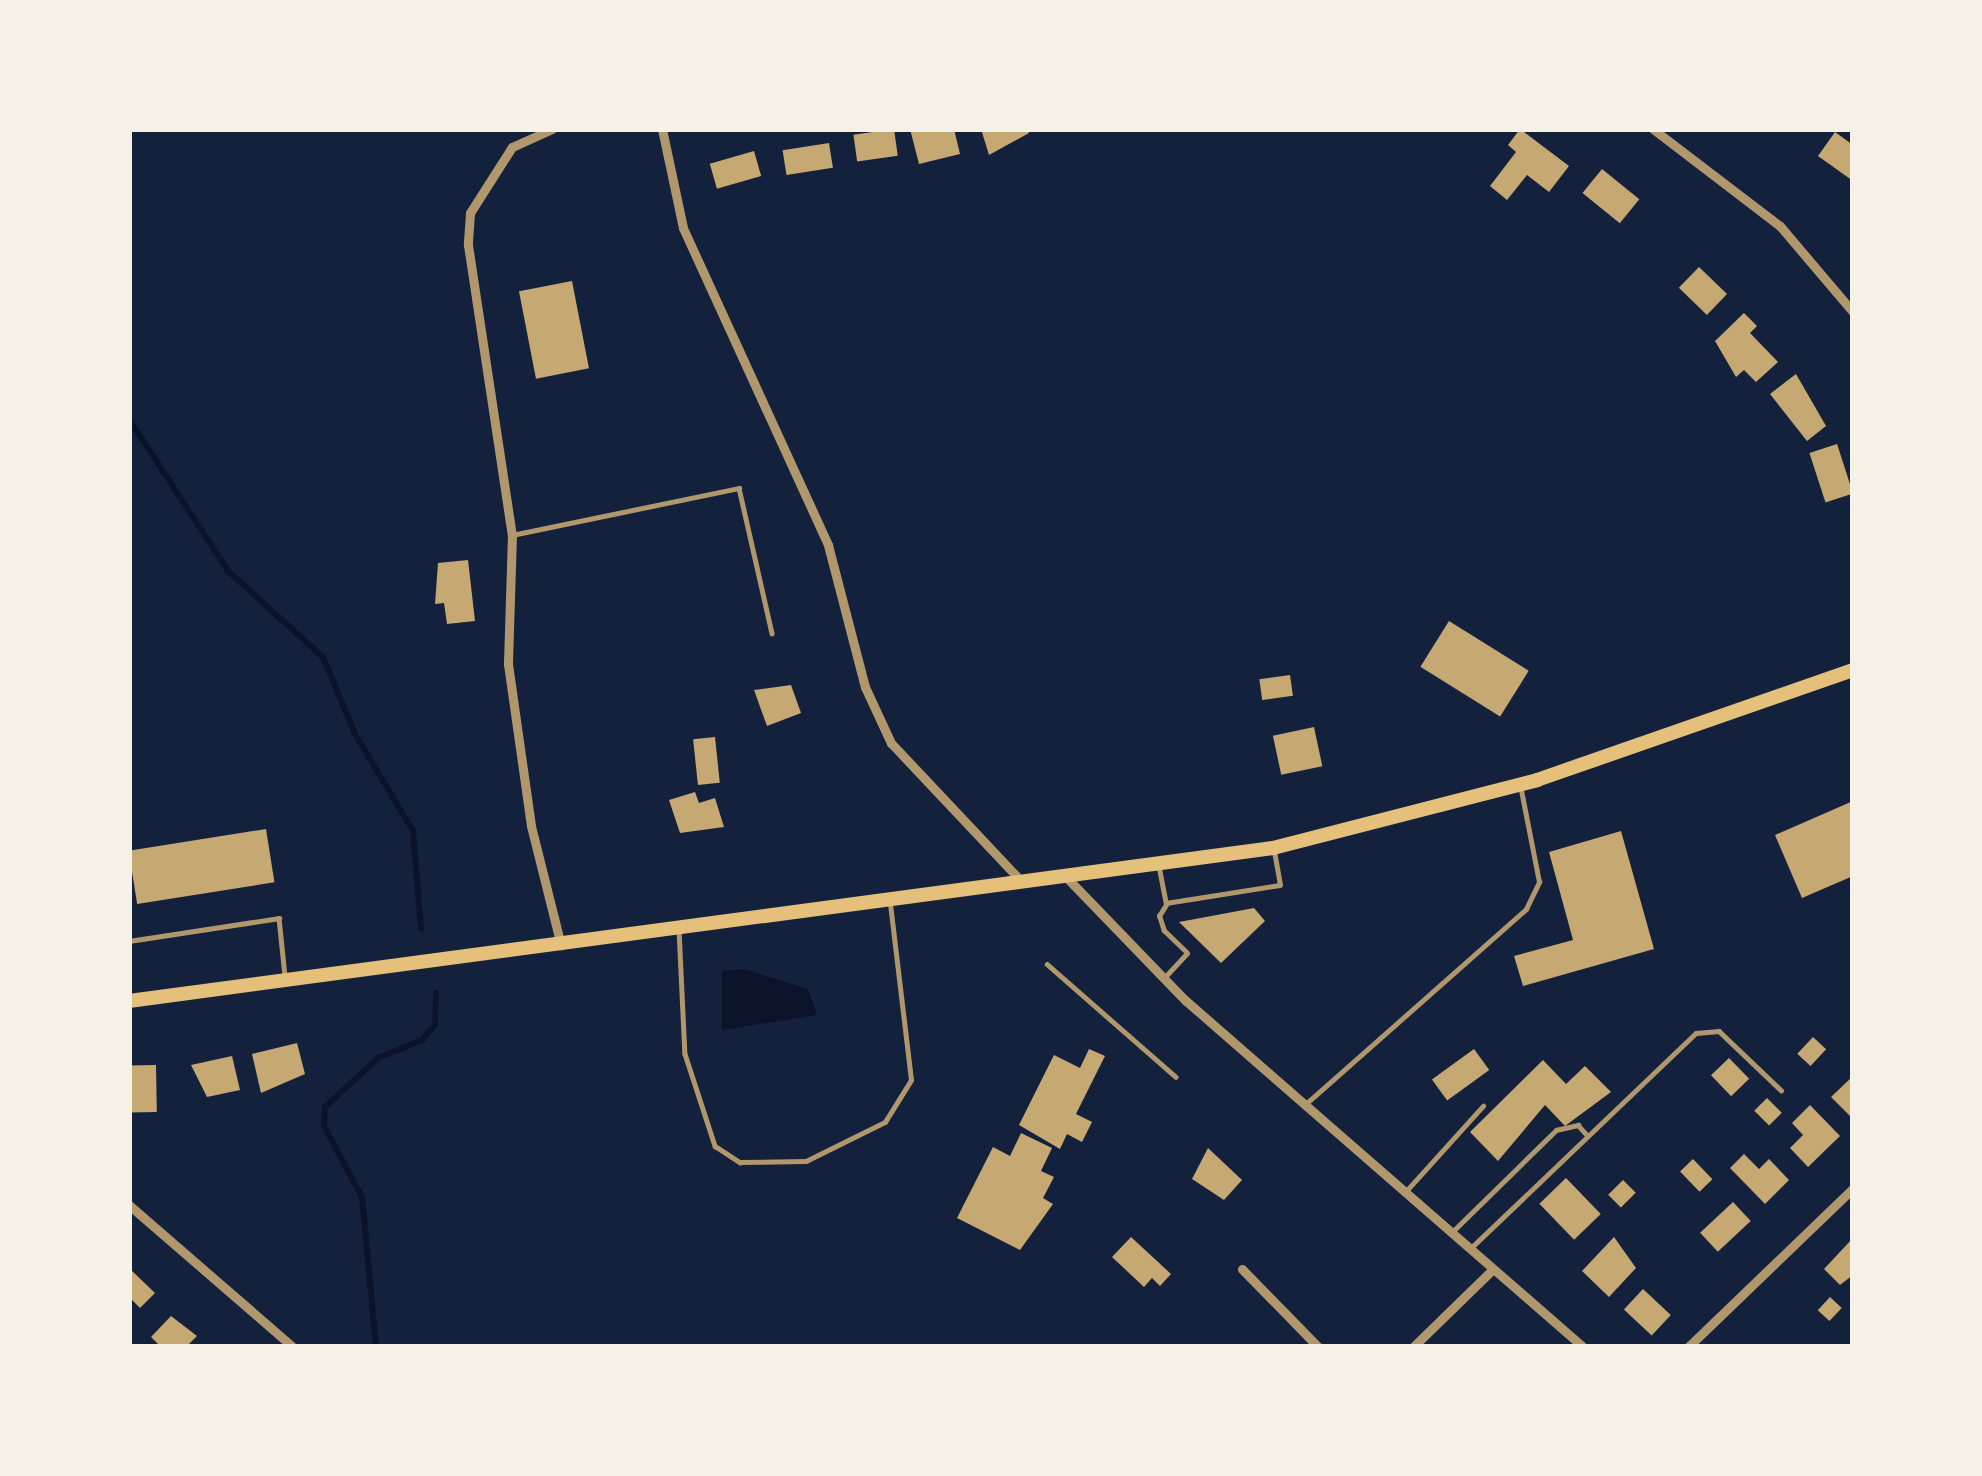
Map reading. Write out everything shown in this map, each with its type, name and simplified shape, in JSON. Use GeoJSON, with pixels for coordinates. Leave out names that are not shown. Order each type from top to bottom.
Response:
{"type":"FeatureCollection","features":[{"type":"Feature","properties":{"kind":"main road"},"geometry":{"type":"LineString","coordinates":[[129,1001],[1069,880],[1273,848],[1520,785],[1853,670]]}},
{"type":"Feature","properties":{"kind":"street"},"geometry":{"type":"LineString","coordinates":[[552,129],[512,147],[470,213],[512,535],[508,664],[531,826],[561,945]]}},
{"type":"Feature","properties":{"kind":"street"},"geometry":{"type":"LineString","coordinates":[[662,129],[683,228],[828,545],[865,687],[891,743],[1024,885]]}},
{"type":"Feature","properties":{"kind":"street"},"geometry":{"type":"LineString","coordinates":[[1653,129],[1780,226],[1853,312]]}},
{"type":"Feature","properties":{"kind":"street"},"geometry":{"type":"LineString","coordinates":[[1069,880],[1163,979],[1583,1347]]}},
{"type":"Feature","properties":{"kind":"street"},"geometry":{"type":"LineString","coordinates":[[1688,1347],[1853,1188]]}},
{"type":"Feature","properties":{"kind":"street"},"geometry":{"type":"LineString","coordinates":[[129,1205],[293,1347]]}},
{"type":"Feature","properties":{"kind":"street"},"geometry":{"type":"LineString","coordinates":[[1242,1269],[1318,1347]]}},
{"type":"Feature","properties":{"kind":"street"},"geometry":{"type":"LineString","coordinates":[[1413,1347],[1492,1270]]}},
{"type":"Feature","properties":{"kind":"lane"},"geometry":{"type":"LineString","coordinates":[[512,535],[739,488],[772,633]]}},
{"type":"Feature","properties":{"kind":"lane"},"geometry":{"type":"LineString","coordinates":[[1304,1105],[1526,909],[1539,882],[1520,785]]}},
{"type":"Feature","properties":{"kind":"lane"},"geometry":{"type":"LineString","coordinates":[[1166,903],[1280,885],[1273,848]]}},
{"type":"Feature","properties":{"kind":"lane"},"geometry":{"type":"LineString","coordinates":[[1159,866],[1166,903],[1159,916],[1164,931],[1187,953],[1163,979]]}},
{"type":"Feature","properties":{"kind":"lane"},"geometry":{"type":"LineString","coordinates":[[680,929],[685,1054],[716,1147],[729,1161],[806,1161],[885,1122],[911,1080],[890,902]]}},
{"type":"Feature","properties":{"kind":"lane"},"geometry":{"type":"LineString","coordinates":[[129,941],[279,918],[285,981]]}},
{"type":"Feature","properties":{"kind":"lane"},"geometry":{"type":"LineString","coordinates":[[1047,964],[1176,1077]]}},
{"type":"Feature","properties":{"kind":"lane"},"geometry":{"type":"LineString","coordinates":[[1469,1250],[1696,1033],[1719,1030],[1780,1090]]}},
{"type":"Feature","properties":{"kind":"lane"},"geometry":{"type":"LineString","coordinates":[[1404,1194],[1483,1106]]}},
{"type":"Feature","properties":{"kind":"lane"},"geometry":{"type":"LineString","coordinates":[[1451,1233],[1556,1130],[1578,1125],[1587,1135]]}},
{"type":"Feature","properties":{"kind":"water"},"geometry":{"type":"Polygon","coordinates":[[[744,969],[808,989],[817,1015],[722,1030],[722,971],[744,969]]]}},
{"type":"Feature","properties":{"kind":"building"},"geometry":{"type":"Polygon","coordinates":[[[894,129],[898,156],[857,161],[853,135],[894,129]]]}},
{"type":"Feature","properties":{"kind":"building"},"geometry":{"type":"Polygon","coordinates":[[[910,129],[954,129],[960,154],[919,164],[910,129]]]}},
{"type":"Feature","properties":{"kind":"building"},"geometry":{"type":"Polygon","coordinates":[[[981,129],[1028,129],[1029,133],[989,155],[981,129]]]}},
{"type":"Feature","properties":{"kind":"building"},"geometry":{"type":"Polygon","coordinates":[[[1520,129],[1569,166],[1549,192],[1527,175],[1507,200],[1490,186],[1516,152],[1508,145],[1520,129]]]}},
{"type":"Feature","properties":{"kind":"building"},"geometry":{"type":"Polygon","coordinates":[[[1835,132],[1853,145],[1853,181],[1818,156],[1835,132]]]}},
{"type":"Feature","properties":{"kind":"building"},"geometry":{"type":"Polygon","coordinates":[[[829,143],[833,168],[786,175],[783,150],[829,143]]]}},
{"type":"Feature","properties":{"kind":"building"},"geometry":{"type":"Polygon","coordinates":[[[754,151],[761,176],[717,189],[710,164],[754,151]]]}},
{"type":"Feature","properties":{"kind":"building"},"geometry":{"type":"Polygon","coordinates":[[[1602,169],[1639,199],[1620,223],[1582,193],[1602,169]]]}},
{"type":"Feature","properties":{"kind":"building"},"geometry":{"type":"Polygon","coordinates":[[[1699,267],[1727,294],[1707,315],[1679,288],[1699,267]]]}},
{"type":"Feature","properties":{"kind":"building"},"geometry":{"type":"Polygon","coordinates":[[[572,281],[589,368],[536,379],[519,291],[572,281]]]}},
{"type":"Feature","properties":{"kind":"building"},"geometry":{"type":"Polygon","coordinates":[[[1744,313],[1757,326],[1750,333],[1778,362],[1756,382],[1744,370],[1736,377],[1715,341],[1744,313]]]}},
{"type":"Feature","properties":{"kind":"building"},"geometry":{"type":"Polygon","coordinates":[[[1796,374],[1826,426],[1807,441],[1770,394],[1796,374]]]}},
{"type":"Feature","properties":{"kind":"building"},"geometry":{"type":"Polygon","coordinates":[[[1837,444],[1853,493],[1825,502],[1809,453],[1837,444]]]}},
{"type":"Feature","properties":{"kind":"building"},"geometry":{"type":"Polygon","coordinates":[[[468,560],[475,621],[447,624],[444,603],[435,604],[438,563],[468,560]]]}},
{"type":"Feature","properties":{"kind":"building"},"geometry":{"type":"Polygon","coordinates":[[[1449,621],[1529,671],[1500,717],[1420,667],[1449,621]]]}},
{"type":"Feature","properties":{"kind":"building"},"geometry":{"type":"Polygon","coordinates":[[[1290,675],[1293,696],[1262,700],[1259,679],[1290,675]]]}},
{"type":"Feature","properties":{"kind":"building"},"geometry":{"type":"Polygon","coordinates":[[[791,685],[801,713],[767,726],[754,690],[791,685]]]}},
{"type":"Feature","properties":{"kind":"building"},"geometry":{"type":"Polygon","coordinates":[[[1314,727],[1322,766],[1281,775],[1273,736],[1314,727]]]}},
{"type":"Feature","properties":{"kind":"building"},"geometry":{"type":"Polygon","coordinates":[[[715,737],[720,783],[698,785],[693,739],[715,737]]]}},
{"type":"Feature","properties":{"kind":"building"},"geometry":{"type":"Polygon","coordinates":[[[695,792],[699,803],[715,798],[724,827],[680,833],[669,800],[695,792]]]}},
{"type":"Feature","properties":{"kind":"building"},"geometry":{"type":"Polygon","coordinates":[[[1853,801],[1853,876],[1802,898],[1775,835],[1853,801]]]}},
{"type":"Feature","properties":{"kind":"building"},"geometry":{"type":"Polygon","coordinates":[[[266,829],[274,882],[137,904],[129,851],[266,829]]]}},
{"type":"Feature","properties":{"kind":"building"},"geometry":{"type":"Polygon","coordinates":[[[1621,831],[1654,949],[1523,986],[1514,956],[1573,940],[1549,852],[1621,831]]]}},
{"type":"Feature","properties":{"kind":"building"},"geometry":{"type":"Polygon","coordinates":[[[1254,908],[1265,921],[1221,963],[1179,922],[1254,908]]]}},
{"type":"Feature","properties":{"kind":"building"},"geometry":{"type":"Polygon","coordinates":[[[1813,1037],[1826,1049],[1810,1066],[1797,1054],[1813,1037]]]}},
{"type":"Feature","properties":{"kind":"building"},"geometry":{"type":"Polygon","coordinates":[[[297,1043],[305,1074],[261,1093],[252,1054],[297,1043]]]}},
{"type":"Feature","properties":{"kind":"building"},"geometry":{"type":"Polygon","coordinates":[[[1089,1049],[1105,1056],[1076,1114],[1092,1122],[1082,1142],[1067,1134],[1060,1149],[1019,1125],[1054,1055],[1080,1068],[1089,1049]]]}},
{"type":"Feature","properties":{"kind":"building"},"geometry":{"type":"Polygon","coordinates":[[[1474,1049],[1489,1070],[1447,1101],[1432,1080],[1474,1049]]]}},
{"type":"Feature","properties":{"kind":"building"},"geometry":{"type":"Polygon","coordinates":[[[232,1056],[240,1090],[207,1097],[191,1065],[232,1056]]]}},
{"type":"Feature","properties":{"kind":"building"},"geometry":{"type":"Polygon","coordinates":[[[1729,1058],[1749,1079],[1731,1096],[1711,1075],[1729,1058]]]}},
{"type":"Feature","properties":{"kind":"building"},"geometry":{"type":"Polygon","coordinates":[[[1543,1060],[1566,1084],[1585,1066],[1611,1092],[1565,1126],[1545,1105],[1498,1161],[1470,1132],[1543,1060]]]}},
{"type":"Feature","properties":{"kind":"building"},"geometry":{"type":"Polygon","coordinates":[[[129,1065],[156,1065],[157,1112],[130,1112],[129,1065]]]}},
{"type":"Feature","properties":{"kind":"building"},"geometry":{"type":"Polygon","coordinates":[[[1853,1076],[1853,1113],[1850,1116],[1831,1097],[1853,1076]]]}},
{"type":"Feature","properties":{"kind":"building"},"geometry":{"type":"Polygon","coordinates":[[[1767,1098],[1782,1113],[1769,1126],[1754,1111],[1767,1098]]]}},
{"type":"Feature","properties":{"kind":"building"},"geometry":{"type":"Polygon","coordinates":[[[1810,1105],[1840,1136],[1808,1167],[1790,1148],[1803,1135],[1792,1123],[1810,1105]]]}},
{"type":"Feature","properties":{"kind":"building"},"geometry":{"type":"Polygon","coordinates":[[[1021,1133],[1052,1148],[1041,1171],[1054,1177],[1043,1198],[1053,1204],[1020,1250],[957,1218],[993,1147],[1010,1156],[1021,1133]]]}},
{"type":"Feature","properties":{"kind":"building"},"geometry":{"type":"Polygon","coordinates":[[[1208,1148],[1242,1180],[1224,1200],[1192,1179],[1208,1148]]]}},
{"type":"Feature","properties":{"kind":"building"},"geometry":{"type":"Polygon","coordinates":[[[1744,1154],[1759,1169],[1769,1159],[1789,1180],[1765,1204],[1730,1168],[1744,1154]]]}},
{"type":"Feature","properties":{"kind":"building"},"geometry":{"type":"Polygon","coordinates":[[[1693,1159],[1712,1179],[1700,1192],[1680,1172],[1693,1159]]]}},
{"type":"Feature","properties":{"kind":"building"},"geometry":{"type":"Polygon","coordinates":[[[1566,1178],[1601,1214],[1574,1240],[1539,1204],[1566,1178]]]}},
{"type":"Feature","properties":{"kind":"building"},"geometry":{"type":"Polygon","coordinates":[[[1623,1180],[1636,1193],[1621,1208],[1608,1195],[1623,1180]]]}},
{"type":"Feature","properties":{"kind":"building"},"geometry":{"type":"Polygon","coordinates":[[[1733,1202],[1751,1221],[1718,1252],[1700,1233],[1733,1202]]]}},
{"type":"Feature","properties":{"kind":"building"},"geometry":{"type":"Polygon","coordinates":[[[1131,1237],[1171,1274],[1160,1286],[1152,1278],[1144,1287],[1112,1257],[1131,1237]]]}},
{"type":"Feature","properties":{"kind":"building"},"geometry":{"type":"Polygon","coordinates":[[[1614,1237],[1636,1268],[1609,1297],[1582,1271],[1614,1237]]]}},
{"type":"Feature","properties":{"kind":"building"},"geometry":{"type":"Polygon","coordinates":[[[1853,1238],[1853,1275],[1840,1285],[1824,1269],[1853,1238]]]}},
{"type":"Feature","properties":{"kind":"building"},"geometry":{"type":"Polygon","coordinates":[[[129,1268],[155,1293],[140,1308],[129,1297],[129,1268]]]}},
{"type":"Feature","properties":{"kind":"building"},"geometry":{"type":"Polygon","coordinates":[[[1643,1289],[1671,1315],[1652,1335],[1624,1309],[1643,1289]]]}},
{"type":"Feature","properties":{"kind":"building"},"geometry":{"type":"Polygon","coordinates":[[[1830,1297],[1842,1308],[1829,1321],[1818,1310],[1830,1297]]]}},
{"type":"Feature","properties":{"kind":"building"},"geometry":{"type":"Polygon","coordinates":[[[171,1316],[197,1336],[186,1347],[161,1347],[151,1337],[171,1316]]]}},
{"type":"Feature","properties":{"kind":"waterway"},"geometry":{"type":"LineString","coordinates":[[129,255],[129,297]]}},
{"type":"Feature","properties":{"kind":"waterway"},"geometry":{"type":"LineString","coordinates":[[129,419],[228,571],[323,657],[355,734],[413,831],[421,929]]}},
{"type":"Feature","properties":{"kind":"waterway"},"geometry":{"type":"LineString","coordinates":[[376,1347],[362,1197],[324,1126],[325,1107],[378,1058],[422,1040],[435,1025],[436,993]]}}]}
